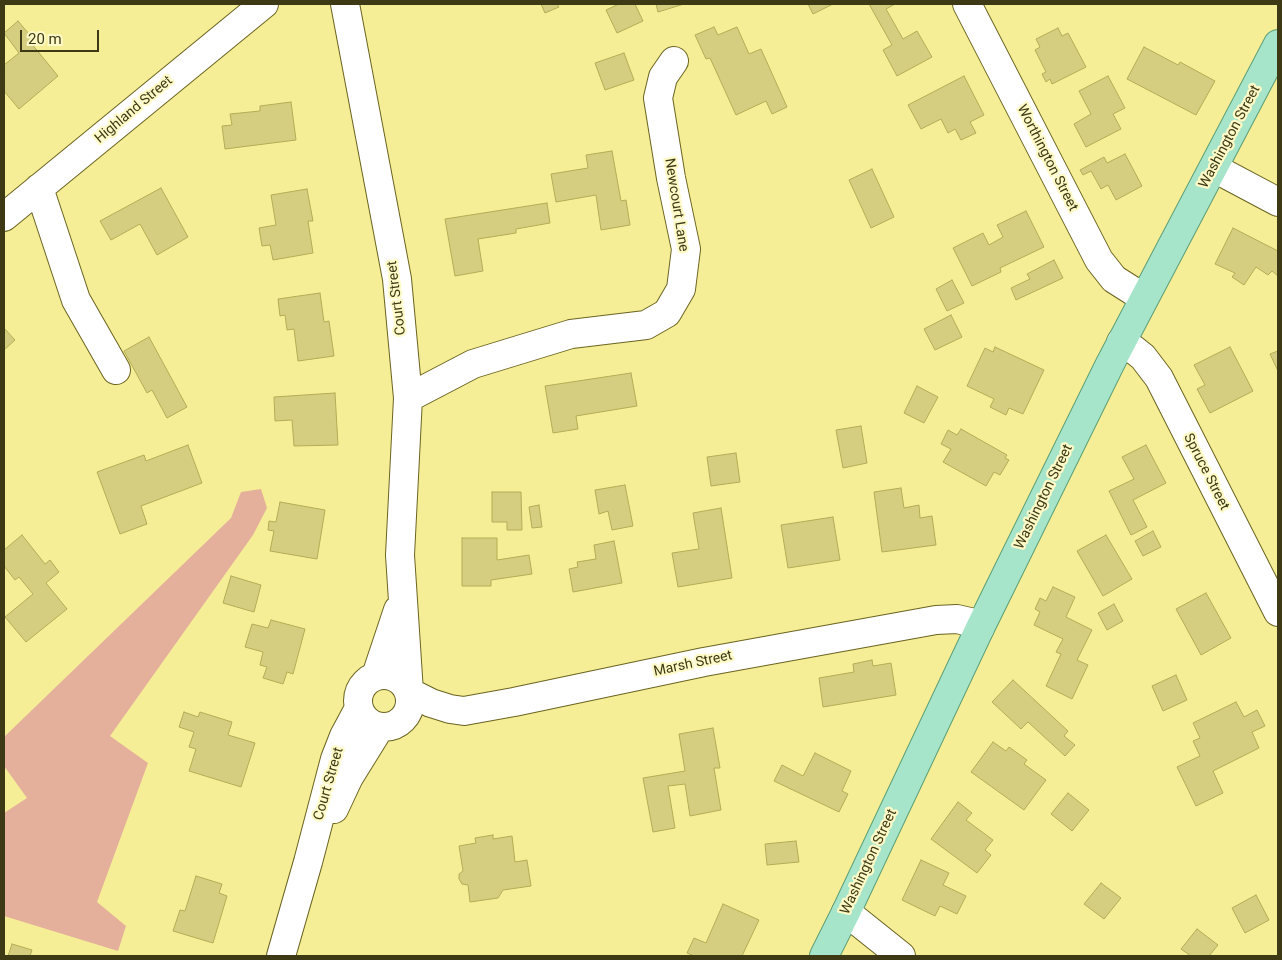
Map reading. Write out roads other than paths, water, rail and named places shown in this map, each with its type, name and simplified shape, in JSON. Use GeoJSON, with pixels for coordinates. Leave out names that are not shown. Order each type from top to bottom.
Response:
{"type":"FeatureCollection","features":[{"type":"Feature","properties":{"kind":"main road","name":"Washington Street"},"geometry":{"type":"LineString","coordinates":[[824,956],[980,628],[1121,342],[1278,44]]}},
{"type":"Feature","properties":{"kind":"street","name":"Highland Street"},"geometry":{"type":"LineString","coordinates":[[4,217],[264,4]]}},
{"type":"Feature","properties":{"kind":"street","name":"Court Street"},"geometry":{"type":"LineString","coordinates":[[345,4],[397,279],[408,398],[400,555],[409,692]]}},
{"type":"Feature","properties":{"kind":"street","name":"Worthington Street"},"geometry":{"type":"LineString","coordinates":[[966,4],[1099,260],[1114,279],[1144,298]]}},
{"type":"Feature","properties":{"kind":"street","name":"Newcourt Lane"},"geometry":{"type":"LineString","coordinates":[[408,398],[473,364],[571,334],[646,325],[667,313],[681,289],[686,249],[658,98],[663,77],[674,61]]}},
{"type":"Feature","properties":{"kind":"street"},"geometry":{"type":"LineString","coordinates":[[1214,168],[1278,202]]}},
{"type":"Feature","properties":{"kind":"street"},"geometry":{"type":"LineString","coordinates":[[39,188],[76,300],[116,370]]}},
{"type":"Feature","properties":{"kind":"street","name":"Spruce Street"},"geometry":{"type":"LineString","coordinates":[[1121,342],[1143,357],[1159,378],[1278,612]]}},
{"type":"Feature","properties":{"kind":"street","name":"Court Street"},"geometry":{"type":"LineString","coordinates":[[376,676],[402,596]]}},
{"type":"Feature","properties":{"kind":"street","name":"Marsh Street"},"geometry":{"type":"LineString","coordinates":[[409,692],[450,710],[464,710],[514,702],[704,662],[936,620],[958,619],[970,622],[980,628]]}},
{"type":"Feature","properties":{"kind":"street"},"geometry":{"type":"LineString","coordinates":[[376,676],[392,676],[399,679],[409,692],[411,701],[409,710],[397,724],[389,727],[380,727],[366,721],[358,708],[358,700],[363,685],[376,676]]}},
{"type":"Feature","properties":{"kind":"street","name":"Court Street"},"geometry":{"type":"LineString","coordinates":[[281,956],[335,759],[358,708]]}},
{"type":"Feature","properties":{"kind":"street","name":"Court Street"},"geometry":{"type":"LineString","coordinates":[[308,862],[349,777],[380,727]]}},
{"type":"Feature","properties":{"kind":"street"},"geometry":{"type":"LineString","coordinates":[[846,912],[901,956]]}}]}
